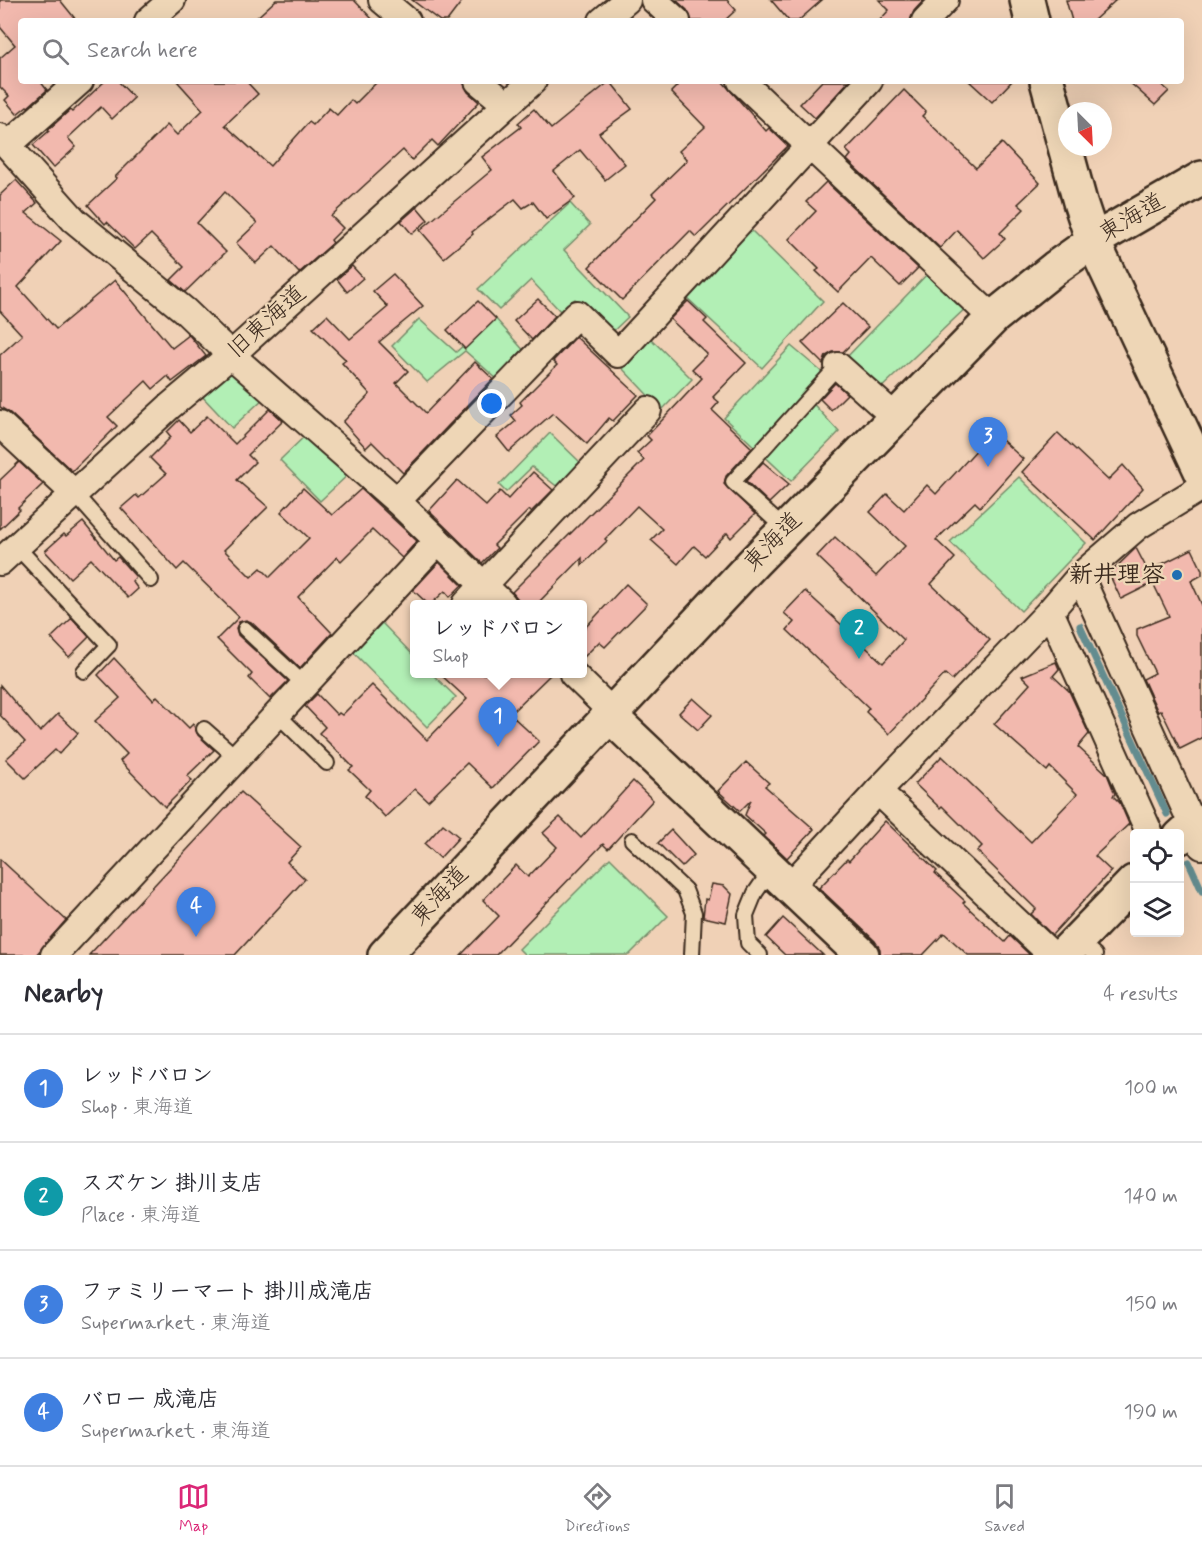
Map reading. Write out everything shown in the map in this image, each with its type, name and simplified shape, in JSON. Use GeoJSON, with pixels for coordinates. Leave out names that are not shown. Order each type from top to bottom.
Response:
{"type":"FeatureCollection","features":[{"type":"Feature","properties":{"kind":"main road"},"geometry":{"type":"LineString","coordinates":[[1027,0],[1031,18]]}},
{"type":"Feature","properties":{"kind":"main road"},"geometry":{"type":"LineString","coordinates":[[1048,84],[1093,241],[1202,473]]}},
{"type":"Feature","properties":{"kind":"main road","name":"東海道"},"geometry":{"type":"LineString","coordinates":[[386,955],[610,714],[994,317],[1093,241],[1202,178]]}},
{"type":"Feature","properties":{"kind":"main road"},"geometry":{"type":"LineString","coordinates":[[610,714],[862,955]]}},
{"type":"Feature","properties":{"kind":"main road"},"geometry":{"type":"LineString","coordinates":[[1072,951],[1133,883]]}},
{"type":"Feature","properties":{"kind":"street"},"geometry":{"type":"LineString","coordinates":[[151,18],[172,0]]}},
{"type":"Feature","properties":{"kind":"street"},"geometry":{"type":"LineString","coordinates":[[382,0],[403,18]]}},
{"type":"Feature","properties":{"kind":"street"},"geometry":{"type":"LineString","coordinates":[[606,18],[627,0]]}},
{"type":"Feature","properties":{"kind":"street"},"geometry":{"type":"LineString","coordinates":[[654,0],[674,18]]}},
{"type":"Feature","properties":{"kind":"street"},"geometry":{"type":"LineString","coordinates":[[928,18],[945,0]]}},
{"type":"Feature","properties":{"kind":"street"},"geometry":{"type":"LineString","coordinates":[[76,84],[4,141],[74,220],[184,310],[231,355],[397,501],[499,600]]}},
{"type":"Feature","properties":{"kind":"street"},"geometry":{"type":"LineString","coordinates":[[482,84],[506,104]]}},
{"type":"Feature","properties":{"kind":"street","name":"旧東海道"},"geometry":{"type":"LineString","coordinates":[[8,555],[170,406],[231,355],[529,84]]}},
{"type":"Feature","properties":{"kind":"street"},"geometry":{"type":"LineString","coordinates":[[744,84],[994,317]]}},
{"type":"Feature","properties":{"kind":"street"},"geometry":{"type":"LineString","coordinates":[[397,501],[577,314],[618,354],[866,84]]}},
{"type":"Feature","properties":{"kind":"street"},"geometry":{"type":"LineString","coordinates":[[838,366],[895,417]]}},
{"type":"Feature","properties":{"kind":"street"},"geometry":{"type":"LineString","coordinates":[[470,600],[648,411]]}},
{"type":"Feature","properties":{"kind":"street"},"geometry":{"type":"LineString","coordinates":[[0,424],[75,494]]}},
{"type":"Feature","properties":{"kind":"street"},"geometry":{"type":"LineString","coordinates":[[781,878],[878,791],[1050,611],[1080,576],[1138,526],[1202,488]]}},
{"type":"Feature","properties":{"kind":"street"},"geometry":{"type":"LineString","coordinates":[[54,955],[438,541]]}},
{"type":"Feature","properties":{"kind":"street"},"geometry":{"type":"LineString","coordinates":[[1080,576],[1194,833]]}},
{"type":"Feature","properties":{"kind":"street"},"geometry":{"type":"LineString","coordinates":[[1050,611],[1148,829]]}},
{"type":"Feature","properties":{"kind":"street"},"geometry":{"type":"LineString","coordinates":[[577,678],[610,714]]}},
{"type":"Feature","properties":{"kind":"street"},"geometry":{"type":"LineString","coordinates":[[878,791],[1072,951]]}},
{"type":"Feature","properties":{"kind":"lane"},"geometry":{"type":"LineString","coordinates":[[786,530],[733,482],[838,366]]}},
{"type":"Feature","properties":{"kind":"lane"},"geometry":{"type":"LineString","coordinates":[[75,494],[151,580]]}},
{"type":"Feature","properties":{"kind":"lane"},"geometry":{"type":"LineString","coordinates":[[8,555],[109,645],[84,671]]}},
{"type":"Feature","properties":{"kind":"lane"},"geometry":{"type":"LineString","coordinates":[[245,629],[305,685]]}},
{"type":"Feature","properties":{"kind":"lane"},"geometry":{"type":"LineString","coordinates":[[277,714],[327,763]]}},
{"type":"Feature","properties":{"kind":"lane"},"geometry":{"type":"LineString","coordinates":[[204,729],[237,758]]}},
{"type":"Feature","properties":{"kind":"lane"},"geometry":{"type":"LineString","coordinates":[[632,840],[685,890],[694,913],[692,955]]}},
{"type":"Feature","properties":{"kind":"lane"},"geometry":{"type":"LineString","coordinates":[[760,955],[748,943],[746,915],[755,893],[781,878]]}},
{"type":"Feature","properties":{"kind":"green space"},"geometry":{"type":"Polygon","coordinates":[[[570,203],[590,225],[564,250],[628,317],[609,335],[575,299],[561,312],[531,280],[499,310],[478,289],[570,203]]]}},
{"type":"Feature","properties":{"kind":"green space"},"geometry":{"type":"Polygon","coordinates":[[[750,229],[823,301],[762,368],[685,296],[750,229]]]}},
{"type":"Feature","properties":{"kind":"green space"},"geometry":{"type":"Polygon","coordinates":[[[931,270],[970,304],[877,392],[845,359],[931,270]]]}},
{"type":"Feature","properties":{"kind":"green space"},"geometry":{"type":"Polygon","coordinates":[[[495,318],[526,353],[497,379],[465,351],[427,382],[392,346],[419,319],[456,352],[495,318]]]}},
{"type":"Feature","properties":{"kind":"green space"},"geometry":{"type":"Polygon","coordinates":[[[650,338],[692,379],[662,410],[621,367],[650,338]]]}},
{"type":"Feature","properties":{"kind":"green space"},"geometry":{"type":"Polygon","coordinates":[[[791,346],[823,373],[806,396],[839,432],[791,481],[724,418],[791,346]]]}},
{"type":"Feature","properties":{"kind":"green space"},"geometry":{"type":"Polygon","coordinates":[[[234,362],[266,396],[232,428],[200,394],[234,362]]]}},
{"type":"Feature","properties":{"kind":"green space"},"geometry":{"type":"Polygon","coordinates":[[[310,431],[351,472],[320,501],[280,460],[310,431]]]}},
{"type":"Feature","properties":{"kind":"green space"},"geometry":{"type":"Polygon","coordinates":[[[550,433],[582,464],[559,488],[532,467],[506,492],[499,485],[550,433]]]}},
{"type":"Feature","properties":{"kind":"green space"},"geometry":{"type":"Polygon","coordinates":[[[1019,477],[1086,543],[1021,611],[950,542],[1019,477]]]}},
{"type":"Feature","properties":{"kind":"green space"},"geometry":{"type":"Polygon","coordinates":[[[382,623],[410,652],[410,678],[436,678],[456,697],[427,727],[353,652],[382,623]]]}},
{"type":"Feature","properties":{"kind":"green space"},"geometry":{"type":"Polygon","coordinates":[[[610,858],[668,916],[629,955],[525,955],[519,949],[610,858]]]}},
{"type":"Feature","properties":{"kind":"building"},"geometry":{"type":"Polygon","coordinates":[[[0,0],[60,0],[75,18],[18,18],[18,84],[42,84],[47,90],[17,114],[5,100],[9,96],[0,87],[0,58],[15,45],[0,27],[0,0]]]}},
{"type":"Feature","properties":{"kind":"building"},"geometry":{"type":"Polygon","coordinates":[[[276,0],[354,0],[371,18],[256,18],[276,0]]]}},
{"type":"Feature","properties":{"kind":"building"},"geometry":{"type":"Polygon","coordinates":[[[412,0],[463,0],[449,18],[436,18],[412,0]]]}},
{"type":"Feature","properties":{"kind":"building"},"geometry":{"type":"Polygon","coordinates":[[[676,0],[727,0],[736,10],[727,18],[691,18],[687,10],[676,0]]]}},
{"type":"Feature","properties":{"kind":"building"},"geometry":{"type":"Polygon","coordinates":[[[771,0],[822,0],[801,18],[786,18],[771,0]]]}},
{"type":"Feature","properties":{"kind":"building"},"geometry":{"type":"Polygon","coordinates":[[[879,0],[924,0],[911,18],[882,18],[889,10],[879,0]]]}},
{"type":"Feature","properties":{"kind":"building"},"geometry":{"type":"Polygon","coordinates":[[[1066,0],[1116,0],[1096,18],[1071,18],[1066,0]]]}},
{"type":"Feature","properties":{"kind":"building"},"geometry":{"type":"Polygon","coordinates":[[[102,84],[121,84],[134,98],[112,119],[101,107],[68,138],[76,147],[53,168],[33,145],[70,110],[72,112],[102,84]]]}},
{"type":"Feature","properties":{"kind":"building"},"geometry":{"type":"Polygon","coordinates":[[[180,84],[249,84],[258,94],[225,125],[270,166],[309,122],[313,125],[329,108],[337,115],[351,100],[355,104],[375,84],[464,84],[468,92],[479,102],[438,146],[432,140],[412,160],[403,150],[331,216],[343,228],[331,240],[333,243],[299,273],[274,246],[256,263],[236,243],[257,223],[225,192],[197,223],[226,252],[185,292],[171,280],[184,267],[151,234],[135,249],[107,222],[105,224],[88,205],[167,125],[177,135],[203,110],[180,84]]]}},
{"type":"Feature","properties":{"kind":"building"},"geometry":{"type":"Polygon","coordinates":[[[606,84],[612,84],[632,109],[599,133],[625,164],[605,180],[580,150],[554,171],[575,198],[546,219],[533,202],[523,208],[515,199],[472,232],[473,234],[444,258],[420,230],[492,170],[482,157],[521,127],[518,123],[534,109],[551,129],[606,84]]]}},
{"type":"Feature","properties":{"kind":"building"},"geometry":{"type":"Polygon","coordinates":[[[679,84],[725,84],[766,131],[769,128],[788,146],[696,237],[690,231],[622,300],[589,267],[656,198],[652,194],[687,160],[679,151],[705,127],[671,92],[679,84]]]}},
{"type":"Feature","properties":{"kind":"building"},"geometry":{"type":"Polygon","coordinates":[[[819,84],[846,84],[815,118],[800,104],[819,84]]]}},
{"type":"Feature","properties":{"kind":"building"},"geometry":{"type":"Polygon","coordinates":[[[972,84],[1009,84],[992,102],[972,84]]]}},
{"type":"Feature","properties":{"kind":"building"},"geometry":{"type":"Polygon","coordinates":[[[1131,84],[1161,84],[1169,91],[1155,105],[1131,84]]]}},
{"type":"Feature","properties":{"kind":"building"},"geometry":{"type":"Polygon","coordinates":[[[904,90],[926,112],[922,116],[976,168],[1002,143],[1040,183],[1018,204],[1024,209],[1000,233],[1005,239],[984,258],[957,230],[940,248],[847,160],[851,155],[846,150],[904,90]]]}},
{"type":"Feature","properties":{"kind":"building"},"geometry":{"type":"Polygon","coordinates":[[[16,180],[37,203],[26,213],[61,241],[18,287],[56,329],[115,280],[172,348],[189,335],[206,356],[172,382],[168,376],[153,389],[146,381],[108,417],[117,426],[72,471],[10,413],[0,407],[0,355],[22,335],[0,311],[0,195],[16,180]]]}},
{"type":"Feature","properties":{"kind":"building"},"geometry":{"type":"Polygon","coordinates":[[[826,182],[918,268],[900,286],[871,258],[838,292],[816,271],[819,269],[789,239],[816,211],[806,202],[826,182]]]}},
{"type":"Feature","properties":{"kind":"building"},"geometry":{"type":"Polygon","coordinates":[[[417,207],[428,220],[412,234],[401,221],[417,207]]]}},
{"type":"Feature","properties":{"kind":"building"},"geometry":{"type":"Polygon","coordinates":[[[352,266],[363,278],[347,292],[337,279],[352,266]]]}},
{"type":"Feature","properties":{"kind":"building"},"geometry":{"type":"Polygon","coordinates":[[[393,274],[423,306],[379,342],[408,371],[396,383],[426,413],[475,362],[493,379],[403,473],[372,442],[366,448],[343,422],[370,394],[342,363],[346,360],[313,328],[327,315],[350,339],[388,307],[373,291],[393,274]]]}},
{"type":"Feature","properties":{"kind":"building"},"geometry":{"type":"Polygon","coordinates":[[[538,299],[555,316],[532,340],[514,321],[538,299]]]}},
{"type":"Feature","properties":{"kind":"building"},"geometry":{"type":"Polygon","coordinates":[[[478,301],[496,319],[465,349],[447,330],[478,301]]]}},
{"type":"Feature","properties":{"kind":"building"},"geometry":{"type":"Polygon","coordinates":[[[688,301],[707,319],[704,322],[746,363],[713,397],[719,402],[712,410],[752,448],[726,476],[724,484],[755,514],[731,538],[727,533],[705,556],[694,546],[678,564],[651,540],[662,529],[637,506],[605,539],[607,541],[582,565],[582,558],[541,600],[519,600],[512,592],[644,460],[637,453],[651,440],[647,436],[702,378],[692,369],[707,354],[670,319],[688,301]]]}},
{"type":"Feature","properties":{"kind":"building"},"geometry":{"type":"Polygon","coordinates":[[[843,303],[868,327],[843,352],[833,352],[826,356],[823,364],[802,343],[843,303]]]}},
{"type":"Feature","properties":{"kind":"building"},"geometry":{"type":"Polygon","coordinates":[[[576,337],[638,395],[613,421],[609,418],[587,444],[553,413],[509,452],[497,437],[516,421],[511,415],[522,405],[520,402],[557,365],[553,361],[576,337]]]}},
{"type":"Feature","properties":{"kind":"building"},"geometry":{"type":"Polygon","coordinates":[[[835,383],[847,394],[831,410],[820,399],[835,383]]]}},
{"type":"Feature","properties":{"kind":"building"},"geometry":{"type":"Polygon","coordinates":[[[270,409],[283,421],[248,455],[255,462],[237,480],[268,507],[224,550],[251,577],[261,568],[270,577],[309,538],[281,512],[303,488],[332,515],[361,489],[417,541],[402,558],[372,530],[341,561],[337,557],[298,597],[332,633],[300,668],[251,622],[246,620],[239,622],[236,628],[238,635],[288,681],[270,699],[249,678],[252,674],[217,639],[239,617],[184,563],[177,570],[121,508],[136,495],[139,498],[166,474],[150,458],[171,437],[167,432],[179,420],[190,432],[207,416],[235,444],[270,409]]]}},
{"type":"Feature","properties":{"kind":"building"},"geometry":{"type":"Polygon","coordinates":[[[993,432],[1023,459],[980,507],[975,502],[936,540],[955,558],[931,584],[990,640],[952,680],[945,674],[889,734],[866,712],[869,708],[787,630],[794,622],[784,613],[805,591],[883,663],[904,640],[817,556],[835,537],[876,576],[905,546],[870,512],[887,494],[904,510],[927,485],[936,494],[993,432]]]}},
{"type":"Feature","properties":{"kind":"building"},"geometry":{"type":"Polygon","coordinates":[[[1058,433],[1108,480],[1123,465],[1143,488],[1095,540],[1022,472],[1058,433]]]}},
{"type":"Feature","properties":{"kind":"building"},"geometry":{"type":"Polygon","coordinates":[[[19,462],[43,484],[0,529],[0,480],[19,462]]]}},
{"type":"Feature","properties":{"kind":"building"},"geometry":{"type":"Polygon","coordinates":[[[763,462],[789,484],[769,503],[746,481],[763,462]]]}},
{"type":"Feature","properties":{"kind":"building"},"geometry":{"type":"Polygon","coordinates":[[[533,472],[553,490],[494,545],[497,548],[482,563],[429,511],[457,480],[486,506],[500,491],[508,499],[533,472]]]}},
{"type":"Feature","properties":{"kind":"building"},"geometry":{"type":"Polygon","coordinates":[[[83,522],[114,560],[118,557],[136,577],[132,581],[138,589],[128,598],[91,559],[70,578],[45,551],[64,534],[66,536],[83,522]]]}},
{"type":"Feature","properties":{"kind":"building"},"geometry":{"type":"Polygon","coordinates":[[[1136,548],[1148,571],[1192,549],[1202,570],[1202,575],[1191,581],[1202,605],[1202,738],[1180,749],[1161,710],[1158,712],[1143,679],[1155,673],[1137,636],[1137,629],[1169,616],[1153,583],[1121,599],[1109,574],[1136,548]]]}},
{"type":"Feature","properties":{"kind":"building"},"geometry":{"type":"Polygon","coordinates":[[[439,562],[462,585],[450,597],[445,591],[435,600],[424,600],[413,590],[439,562]]]}},
{"type":"Feature","properties":{"kind":"building"},"geometry":{"type":"Polygon","coordinates":[[[626,584],[647,604],[605,647],[599,642],[587,654],[587,626],[626,584]]]}},
{"type":"Feature","properties":{"kind":"building"},"geometry":{"type":"Polygon","coordinates":[[[72,618],[89,637],[69,657],[51,638],[72,618]]]}},
{"type":"Feature","properties":{"kind":"building"},"geometry":{"type":"Polygon","coordinates":[[[114,658],[153,700],[157,696],[189,728],[193,724],[198,735],[214,750],[187,776],[192,780],[165,807],[120,761],[127,754],[95,721],[120,698],[98,675],[114,658]]]}},
{"type":"Feature","properties":{"kind":"building"},"geometry":{"type":"Polygon","coordinates":[[[1056,662],[1059,669],[1053,676],[1069,691],[1089,734],[1078,747],[1107,774],[1115,794],[1113,796],[1120,803],[1129,824],[1095,856],[1111,871],[1052,935],[1031,914],[1036,909],[977,851],[982,846],[942,806],[940,808],[915,784],[942,756],[1031,842],[1077,794],[1050,767],[1047,771],[994,724],[1030,684],[1022,676],[1056,662]]]}},
{"type":"Feature","properties":{"kind":"building"},"geometry":{"type":"Polygon","coordinates":[[[444,678],[547,678],[510,714],[539,741],[493,788],[467,763],[428,801],[415,789],[385,817],[365,796],[370,790],[349,770],[353,767],[319,733],[325,727],[305,706],[317,694],[337,715],[339,713],[342,715],[372,685],[427,740],[467,699],[444,678]]]}},
{"type":"Feature","properties":{"kind":"building"},"geometry":{"type":"Polygon","coordinates":[[[0,685],[40,732],[58,714],[78,733],[59,754],[55,750],[25,778],[6,759],[25,742],[0,715],[0,685]]]}},
{"type":"Feature","properties":{"kind":"building"},"geometry":{"type":"Polygon","coordinates":[[[693,698],[712,715],[698,730],[679,713],[693,698]]]}},
{"type":"Feature","properties":{"kind":"building"},"geometry":{"type":"Polygon","coordinates":[[[746,762],[769,783],[765,786],[814,829],[787,858],[745,815],[751,800],[740,811],[718,791],[746,762]]]}},
{"type":"Feature","properties":{"kind":"building"},"geometry":{"type":"Polygon","coordinates":[[[633,781],[653,800],[608,849],[603,844],[496,955],[461,955],[499,916],[483,900],[516,865],[528,877],[557,847],[543,833],[560,817],[581,838],[633,781]]]}},
{"type":"Feature","properties":{"kind":"building"},"geometry":{"type":"Polygon","coordinates":[[[241,792],[301,847],[287,862],[305,879],[235,955],[89,955],[241,792]]]}},
{"type":"Feature","properties":{"kind":"building"},"geometry":{"type":"Polygon","coordinates":[[[885,821],[937,871],[935,873],[965,901],[963,903],[1005,942],[1010,936],[1030,955],[968,955],[944,933],[923,955],[880,955],[880,949],[875,941],[819,888],[847,859],[849,861],[885,821]]]}},
{"type":"Feature","properties":{"kind":"building"},"geometry":{"type":"Polygon","coordinates":[[[443,824],[459,837],[440,858],[425,844],[443,824]]]}},
{"type":"Feature","properties":{"kind":"building"},"geometry":{"type":"Polygon","coordinates":[[[671,830],[694,855],[682,867],[658,843],[671,830]]]}},
{"type":"Feature","properties":{"kind":"building"},"geometry":{"type":"Polygon","coordinates":[[[0,859],[66,920],[36,955],[0,955],[0,859]]]}},
{"type":"Feature","properties":{"kind":"building"},"geometry":{"type":"Polygon","coordinates":[[[712,884],[724,886],[732,894],[726,922],[703,917],[705,899],[708,900],[712,884]]]}},
{"type":"Feature","properties":{"kind":"building"},"geometry":{"type":"Polygon","coordinates":[[[783,918],[823,955],[785,955],[766,937],[783,918]]]}},
{"type":"Feature","properties":{"kind":"waterway"},"geometry":{"type":"LineString","coordinates":[[1080,626],[1167,814]]}},
{"type":"Feature","properties":{"kind":"waterway"},"geometry":{"type":"LineString","coordinates":[[1189,862],[1202,891]]}},
{"type":"Feature","properties":{"kind":"place","name":"ファミリーマート 掛川成滝店"},"geometry":{"type":"Point","coordinates":[988,467]}},
{"type":"Feature","properties":{"kind":"place","name":"新井理容"},"geometry":{"type":"Point","coordinates":[1177,575]}},
{"type":"Feature","properties":{"kind":"place","name":"スズケン 掛川支店"},"geometry":{"type":"Point","coordinates":[859,659]}},
{"type":"Feature","properties":{"kind":"place","name":"レッドバロン"},"geometry":{"type":"Point","coordinates":[498,747]}},
{"type":"Feature","properties":{"kind":"place","name":"バロー 成滝店"},"geometry":{"type":"Point","coordinates":[196,937]}}]}
